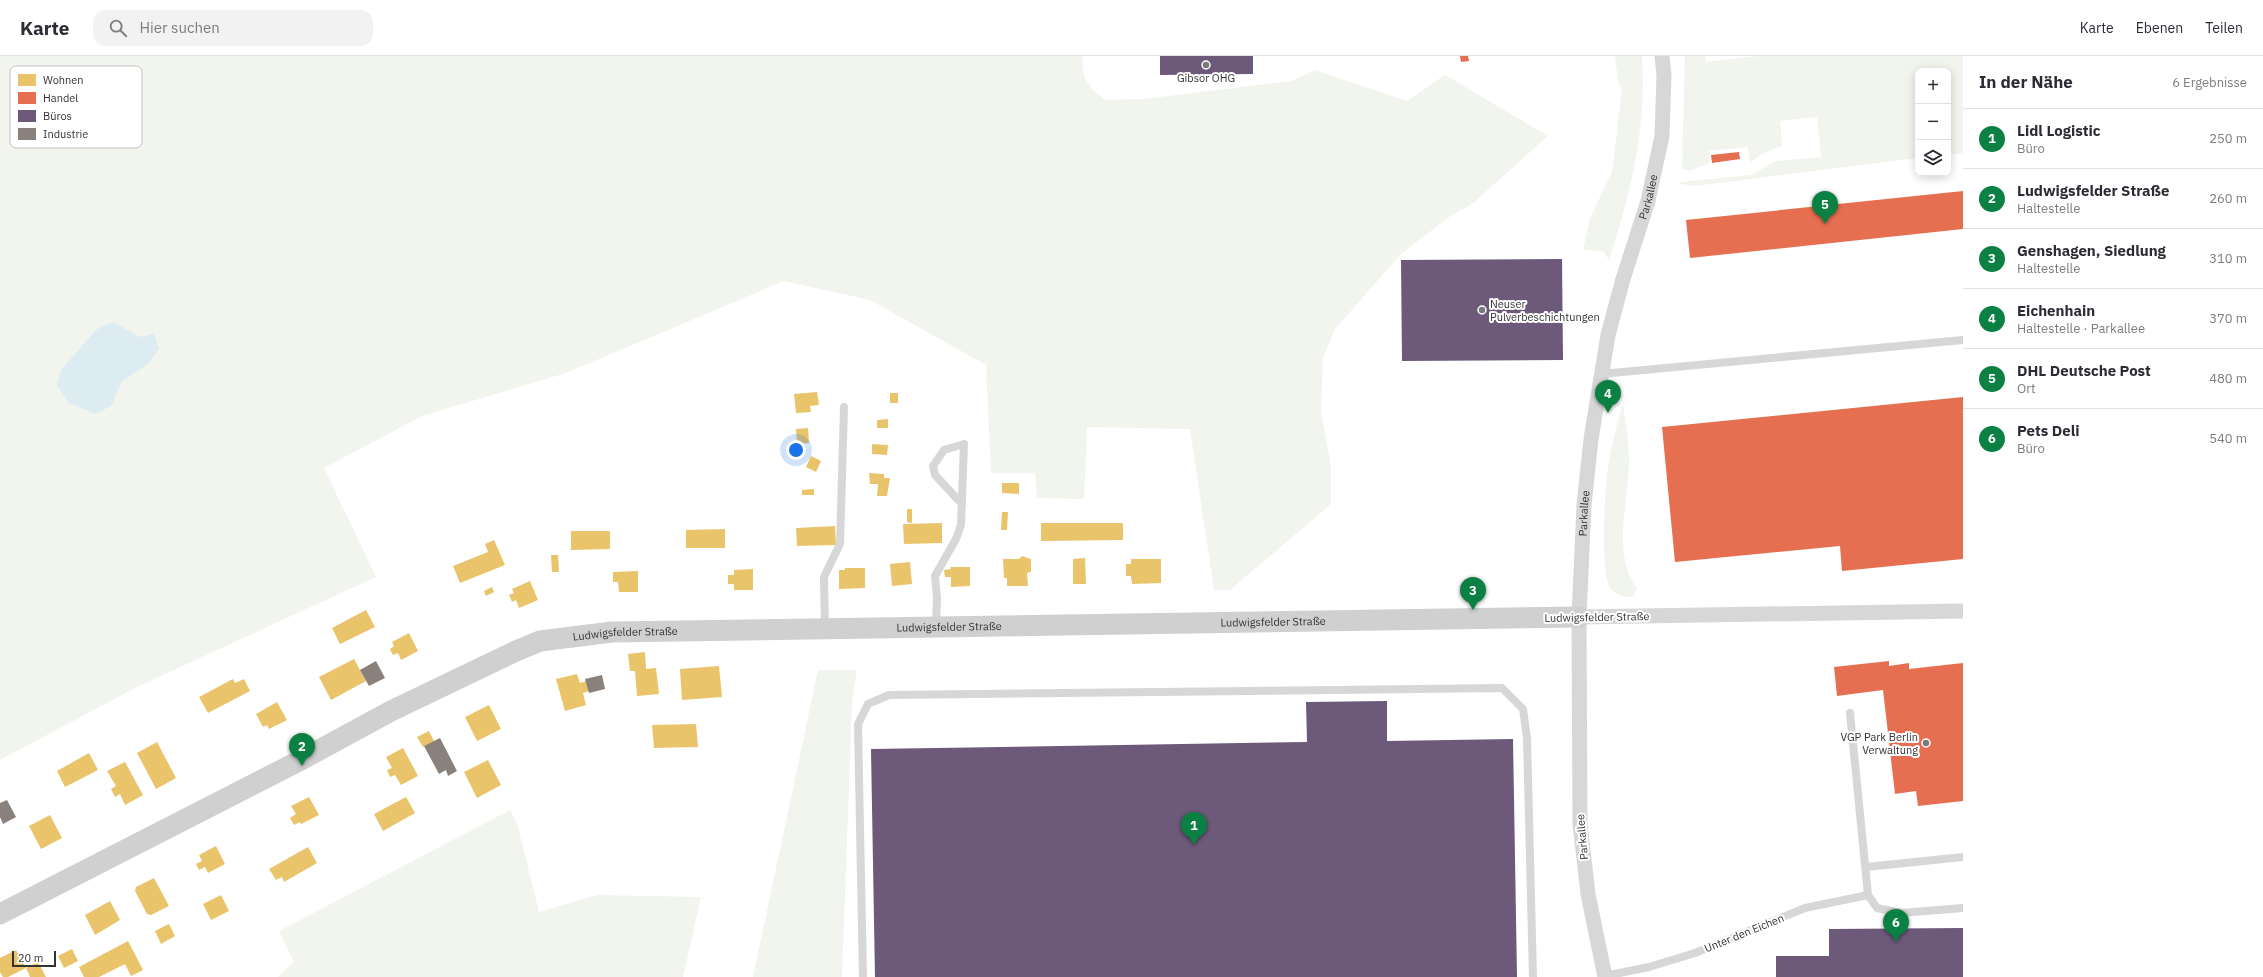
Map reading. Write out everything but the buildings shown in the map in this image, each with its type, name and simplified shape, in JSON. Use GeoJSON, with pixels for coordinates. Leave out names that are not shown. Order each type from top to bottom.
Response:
{"type":"FeatureCollection","features":[{"type":"Feature","properties":{"kind":"street","name":"Parkallee"},"geometry":{"type":"LineString","coordinates":[[1605,976],[1588,894],[1580,824],[1579,617],[1587,470],[1608,335],[1623,279],[1648,201],[1662,136],[1664,76],[1662,56]]}},
{"type":"Feature","properties":{"kind":"street","name":"Ludwigsfelder Straße"},"geometry":{"type":"LineString","coordinates":[[0,914],[299,761],[391,711],[540,641],[612,632],[1963,611]]}},
{"type":"Feature","properties":{"kind":"lane"},"geometry":{"type":"LineString","coordinates":[[1601,374],[1963,340]]}},
{"type":"Feature","properties":{"kind":"lane"},"geometry":{"type":"LineString","coordinates":[[825,628],[824,578],[840,544],[844,407]]}},
{"type":"Feature","properties":{"kind":"lane"},"geometry":{"type":"LineString","coordinates":[[936,626],[937,598],[935,576],[956,539],[961,525],[962,504],[964,451],[964,444],[944,450],[933,466],[935,475],[962,504]]}},
{"type":"Feature","properties":{"kind":"lane"},"geometry":{"type":"LineString","coordinates":[[863,977],[858,724],[868,704],[889,695],[1502,688],[1524,709],[1527,738],[1533,977]]}},
{"type":"Feature","properties":{"kind":"lane"},"geometry":{"type":"LineString","coordinates":[[1850,713],[1868,895],[1877,908],[1901,913],[1963,908]]}},
{"type":"Feature","properties":{"kind":"lane"},"geometry":{"type":"LineString","coordinates":[[1866,867],[1963,857]]}},
{"type":"Feature","properties":{"kind":"lane","name":"Unter den Eichen"},"geometry":{"type":"LineString","coordinates":[[1605,976],[1649,967],[1696,953],[1805,908],[1868,895]]}},
{"type":"Feature","properties":{"kind":"shaded area"},"geometry":{"type":"Polygon","coordinates":[[[0,56],[1083,56],[1083,71],[1087,81],[1090,86],[1105,100],[1143,99],[1291,81],[1315,70],[1407,101],[1445,75],[1548,136],[1472,204],[1449,217],[1401,254],[1335,329],[1323,358],[1321,411],[1331,466],[1331,504],[1230,590],[1214,590],[1190,429],[1087,427],[1084,499],[1037,498],[1035,473],[991,473],[986,365],[870,300],[784,281],[566,373],[422,416],[324,468],[376,577],[139,686],[0,760],[0,56]]]}},
{"type":"Feature","properties":{"kind":"shaded area"},"geometry":{"type":"Polygon","coordinates":[[[1615,56],[1642,56],[1643,82],[1640,134],[1636,160],[1624,210],[1609,260],[1603,251],[1583,250],[1590,218],[1612,172],[1622,90],[1618,81],[1615,56]]]}},
{"type":"Feature","properties":{"kind":"shaded area"},"geometry":{"type":"Polygon","coordinates":[[[1685,56],[1706,56],[1706,62],[1759,56],[1963,56],[1963,153],[1951,155],[1951,68],[1915,68],[1915,158],[1695,186],[1680,184],[1681,182],[1751,175],[1776,161],[1821,157],[1817,117],[1780,121],[1782,146],[1762,154],[1750,163],[1748,147],[1709,151],[1710,163],[1689,171],[1682,169],[1685,56]]]}},
{"type":"Feature","properties":{"kind":"shaded area"},"geometry":{"type":"Polygon","coordinates":[[[113,322],[140,337],[154,334],[159,348],[148,364],[122,381],[111,406],[95,414],[69,403],[57,385],[61,370],[97,329],[113,322]]]}},
{"type":"Feature","properties":{"kind":"shaded area"},"geometry":{"type":"Polygon","coordinates":[[[1623,402],[1628,438],[1629,460],[1623,526],[1623,543],[1629,575],[1637,589],[1633,597],[1621,596],[1611,589],[1607,580],[1604,548],[1607,473],[1623,402]]]}},
{"type":"Feature","properties":{"kind":"shaded area"},"geometry":{"type":"Polygon","coordinates":[[[818,670],[857,670],[852,703],[842,977],[753,977],[818,670]]]}},
{"type":"Feature","properties":{"kind":"shaded area"},"geometry":{"type":"Polygon","coordinates":[[[510,810],[517,823],[539,912],[597,895],[701,897],[683,977],[278,977],[294,962],[279,931],[510,810]]]}},
{"type":"Feature","properties":{"kind":"place","name":"Gibsor OHG"},"geometry":{"type":"Point","coordinates":[1206,65]}},
{"type":"Feature","properties":{"kind":"place","name":"DHL Deutsche Post"},"geometry":{"type":"Point","coordinates":[1825,224]}},
{"type":"Feature","properties":{"kind":"place","name":"Neuser Pulverbeschichtungen"},"geometry":{"type":"Point","coordinates":[1482,310]}},
{"type":"Feature","properties":{"kind":"place","name":"Eichenhain"},"geometry":{"type":"Point","coordinates":[1608,413]}},
{"type":"Feature","properties":{"kind":"place","name":"Genshagen, Siedlung"},"geometry":{"type":"Point","coordinates":[1473,610]}},
{"type":"Feature","properties":{"kind":"place","name":"VGP Park Berlin Verwaltung"},"geometry":{"type":"Point","coordinates":[1926,743]}},
{"type":"Feature","properties":{"kind":"place","name":"Ludwigsfelder Straße"},"geometry":{"type":"Point","coordinates":[302,766]}},
{"type":"Feature","properties":{"kind":"place","name":"Lidl Logistic"},"geometry":{"type":"Point","coordinates":[1194,845]}},
{"type":"Feature","properties":{"kind":"place","name":"Pets Deli"},"geometry":{"type":"Point","coordinates":[1896,942]}}]}
